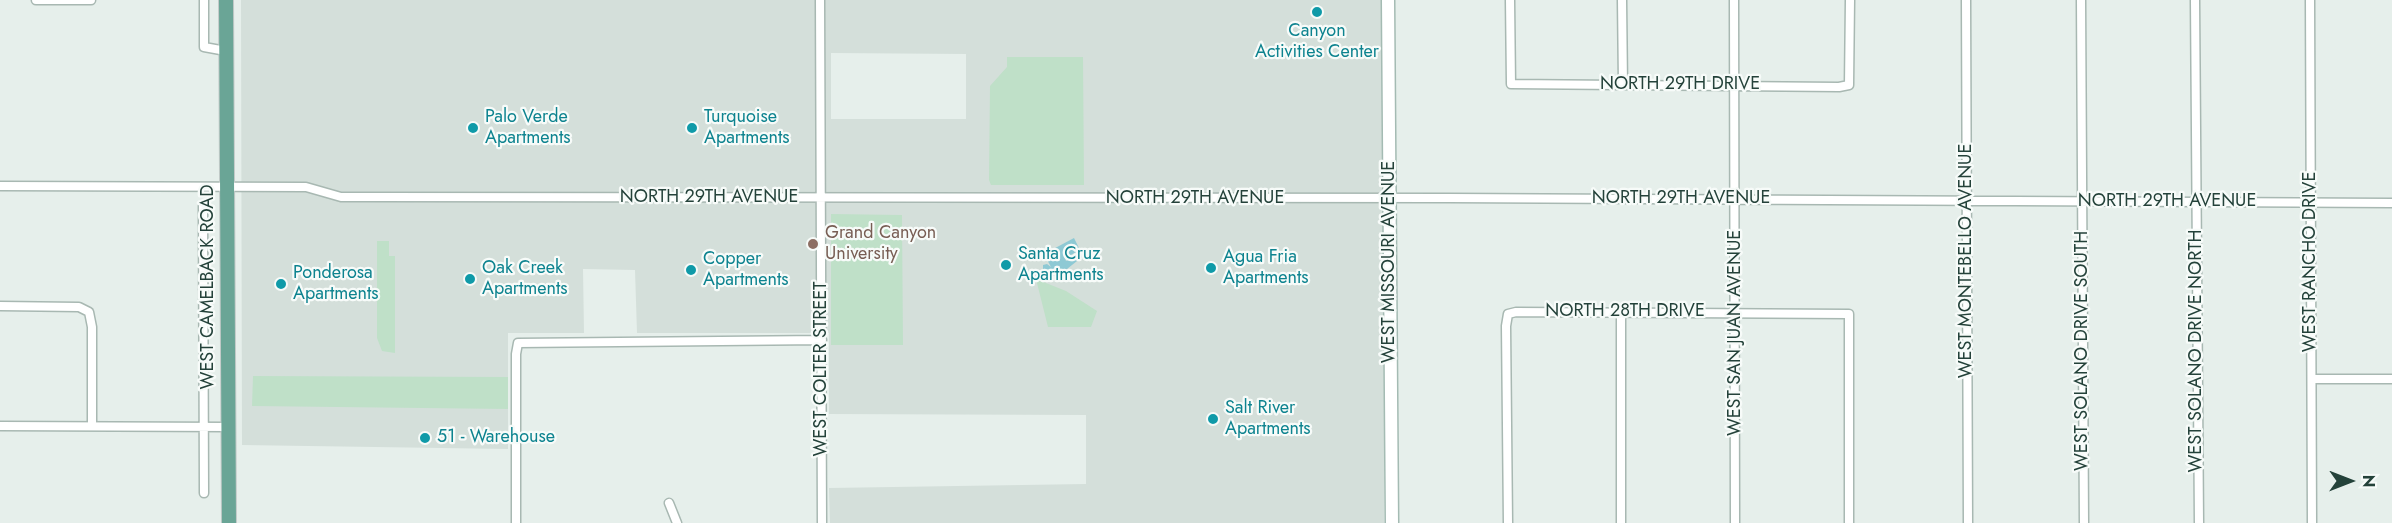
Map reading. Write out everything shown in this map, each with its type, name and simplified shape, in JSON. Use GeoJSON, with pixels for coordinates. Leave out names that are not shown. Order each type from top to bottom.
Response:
{"type":"FeatureCollection","features":[{"type":"Feature","properties":{"kind":"main road","name":"WEST CAMELBACK ROAD"},"geometry":{"type":"LineString","coordinates":[[226,0],[229,523]]}},
{"type":"Feature","properties":{"kind":"street"},"geometry":{"type":"LineString","coordinates":[[36,0],[91,0]]}},
{"type":"Feature","properties":{"kind":"street"},"geometry":{"type":"LineString","coordinates":[[204,0],[204,47],[226,51]]}},
{"type":"Feature","properties":{"kind":"street","name":"WEST COLTER STREET"},"geometry":{"type":"LineString","coordinates":[[820,0],[822,523]]}},
{"type":"Feature","properties":{"kind":"street","name":"WEST MISSOURI AVENUE"},"geometry":{"type":"LineString","coordinates":[[1388,0],[1392,523]]}},
{"type":"Feature","properties":{"kind":"street","name":"NORTH 29TH DRIVE"},"geometry":{"type":"LineString","coordinates":[[1510,0],[1511,84],[1734,86],[1850,85],[1850,0]]}},
{"type":"Feature","properties":{"kind":"street"},"geometry":{"type":"LineString","coordinates":[[1622,0],[1623,85]]}},
{"type":"Feature","properties":{"kind":"street","name":"WEST SAN JUAN AVENUE"},"geometry":{"type":"LineString","coordinates":[[1734,0],[1737,312],[1736,523]]}},
{"type":"Feature","properties":{"kind":"street","name":"WEST MONTEBELLO AVENUE"},"geometry":{"type":"LineString","coordinates":[[1966,0],[1968,523]]}},
{"type":"Feature","properties":{"kind":"street","name":"WEST SOLANO DRIVE SOUTH"},"geometry":{"type":"LineString","coordinates":[[2081,0],[2084,523]]}},
{"type":"Feature","properties":{"kind":"street","name":"WEST SOLANO DRIVE NORTH"},"geometry":{"type":"LineString","coordinates":[[2195,0],[2199,523]]}},
{"type":"Feature","properties":{"kind":"street","name":"WEST RANCHO DRIVE"},"geometry":{"type":"LineString","coordinates":[[2310,0],[2312,523]]}},
{"type":"Feature","properties":{"kind":"street","name":"NORTH 29TH AVENUE"},"geometry":{"type":"LineString","coordinates":[[0,186],[306,187],[342,197],[1390,198],[2392,203]]}},
{"type":"Feature","properties":{"kind":"street","name":"WEST CAMELBACK ROAD"},"geometry":{"type":"LineString","coordinates":[[203,206],[204,493]]}},
{"type":"Feature","properties":{"kind":"street"},"geometry":{"type":"LineString","coordinates":[[0,306],[79,307],[89,312],[93,327],[92,425]]}},
{"type":"Feature","properties":{"kind":"street","name":"NORTH 28TH DRIVE"},"geometry":{"type":"LineString","coordinates":[[1508,523],[1508,314],[1516,312],[1737,312],[1849,314],[1849,523]]}},
{"type":"Feature","properties":{"kind":"street"},"geometry":{"type":"LineString","coordinates":[[1621,312],[1622,523]]}},
{"type":"Feature","properties":{"kind":"street"},"geometry":{"type":"LineString","coordinates":[[516,523],[516,354],[518,343],[822,340]]}},
{"type":"Feature","properties":{"kind":"street"},"geometry":{"type":"LineString","coordinates":[[2312,379],[2392,379]]}},
{"type":"Feature","properties":{"kind":"street"},"geometry":{"type":"LineString","coordinates":[[0,426],[229,427]]}},
{"type":"Feature","properties":{"kind":"street"},"geometry":{"type":"LineString","coordinates":[[669,503],[677,523]]}},
{"type":"Feature","properties":{"kind":"shaded area","name":"Grand Canyon University"},"geometry":{"type":"Polygon","coordinates":[[[241,0],[1385,0],[1384,523],[830,523],[829,488],[1086,484],[1086,415],[829,414],[829,333],[637,333],[635,270],[583,269],[584,333],[508,333],[508,449],[242,445],[241,0]],[[831,53],[831,119],[966,119],[966,54],[831,53]]]}},
{"type":"Feature","properties":{"kind":"green space"},"geometry":{"type":"Polygon","coordinates":[[[1007,57],[1083,57],[1084,185],[991,185],[989,180],[990,86],[1007,67],[1007,57]]]}},
{"type":"Feature","properties":{"kind":"green space"},"geometry":{"type":"Polygon","coordinates":[[[831,214],[902,215],[903,345],[831,345],[831,214]]]}},
{"type":"Feature","properties":{"kind":"green space"},"geometry":{"type":"Polygon","coordinates":[[[377,241],[389,241],[389,256],[395,256],[395,353],[382,351],[377,338],[377,241]]]}},
{"type":"Feature","properties":{"kind":"green space"},"geometry":{"type":"Polygon","coordinates":[[[1036,279],[1066,291],[1097,311],[1091,327],[1048,327],[1036,279]]]}},
{"type":"Feature","properties":{"kind":"green space"},"geometry":{"type":"Polygon","coordinates":[[[253,376],[508,377],[508,409],[252,406],[253,376]]]}},
{"type":"Feature","properties":{"kind":"water"},"geometry":{"type":"Polygon","coordinates":[[[1074,238],[1080,250],[1065,258],[1066,261],[1080,254],[1082,257],[1057,277],[1043,273],[1043,265],[1047,264],[1051,267],[1044,254],[1074,238]]]}},
{"type":"Feature","properties":{"kind":"place","name":"Canyon Activities Center"},"geometry":{"type":"Point","coordinates":[1317,12]}},
{"type":"Feature","properties":{"kind":"place","name":"Palo Verde Apartments"},"geometry":{"type":"Point","coordinates":[473,128]}},
{"type":"Feature","properties":{"kind":"place","name":"Turquoise Apartments"},"geometry":{"type":"Point","coordinates":[692,128]}},
{"type":"Feature","properties":{"kind":"place","name":"Grand Canyon University"},"geometry":{"type":"Point","coordinates":[813,244]}},
{"type":"Feature","properties":{"kind":"place","name":"Santa Cruz Apartments"},"geometry":{"type":"Point","coordinates":[1006,265]}},
{"type":"Feature","properties":{"kind":"place","name":"Agua Fria Apartments"},"geometry":{"type":"Point","coordinates":[1211,268]}},
{"type":"Feature","properties":{"kind":"place","name":"Copper Apartments"},"geometry":{"type":"Point","coordinates":[691,270]}},
{"type":"Feature","properties":{"kind":"place","name":"Oak Creek Apartments"},"geometry":{"type":"Point","coordinates":[470,279]}},
{"type":"Feature","properties":{"kind":"place","name":"Ponderosa Apartments"},"geometry":{"type":"Point","coordinates":[281,284]}},
{"type":"Feature","properties":{"kind":"place","name":"Salt River Apartments"},"geometry":{"type":"Point","coordinates":[1213,419]}},
{"type":"Feature","properties":{"kind":"place","name":"51 - Warehouse"},"geometry":{"type":"Point","coordinates":[425,438]}}]}
